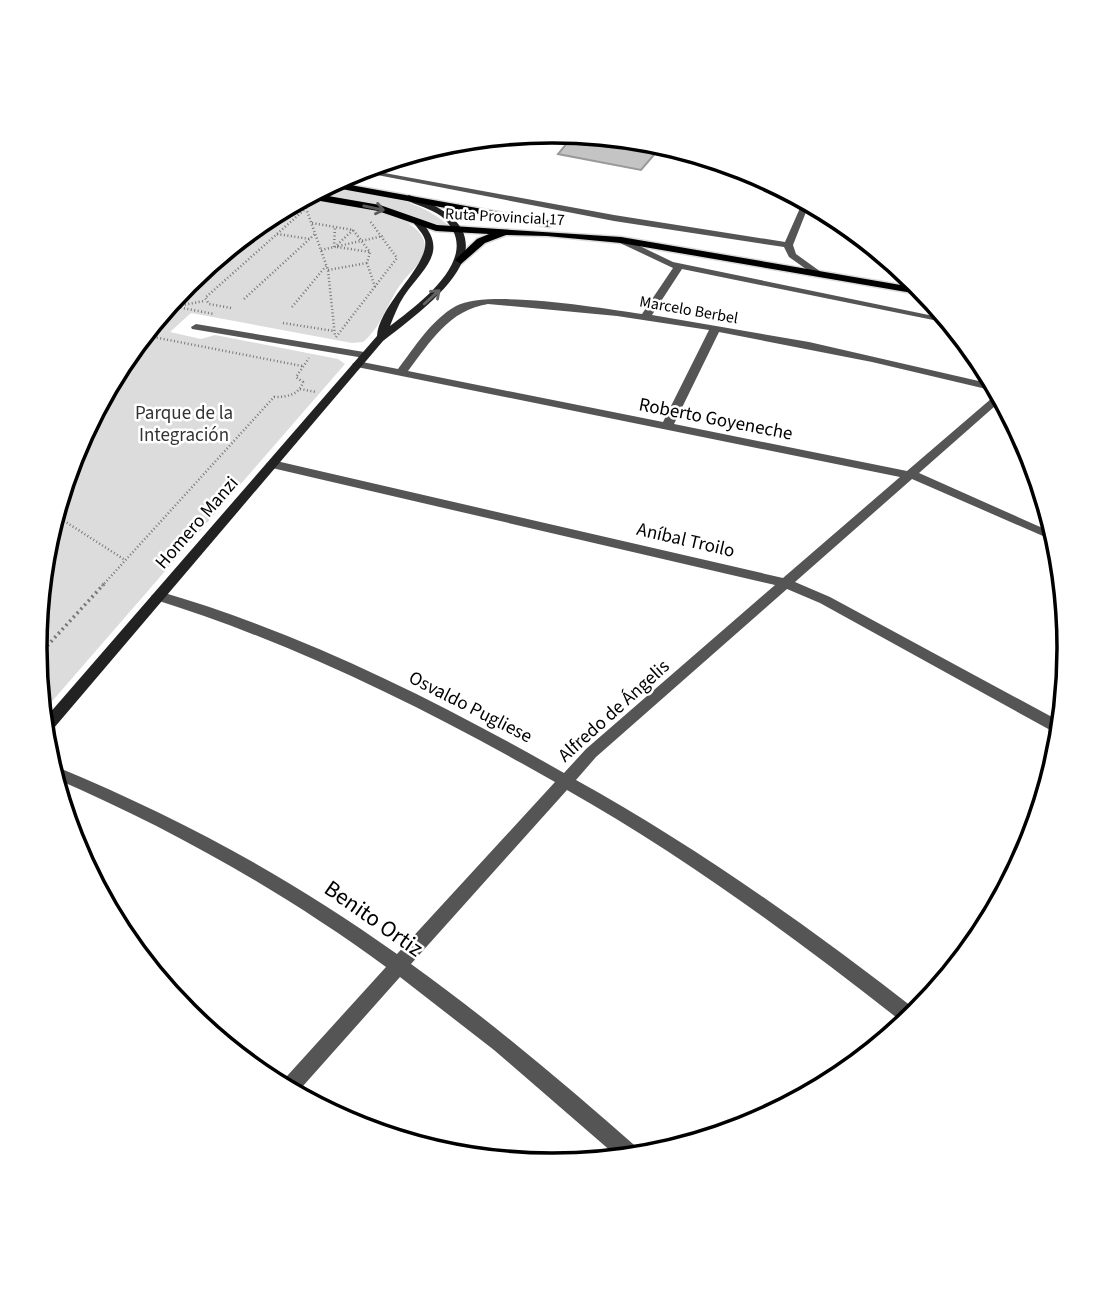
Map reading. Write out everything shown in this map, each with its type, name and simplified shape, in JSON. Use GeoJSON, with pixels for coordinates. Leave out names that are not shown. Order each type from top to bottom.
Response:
{"type":"FeatureCollection","features":[{"type":"Feature","properties":{"kind":"main road","name":"Ruta Provincial 17"},"geometry":{"type":"LineString","coordinates":[[347,187],[489,211],[621,240],[908,289]]}},
{"type":"Feature","properties":{"kind":"main road"},"geometry":{"type":"LineString","coordinates":[[398,195],[435,209],[459,229],[464,246],[461,260]]}},
{"type":"Feature","properties":{"kind":"main road","name":"Ruta Provincial 17"},"geometry":{"type":"LineString","coordinates":[[317,202],[380,208],[417,222],[459,229],[621,240]]}},
{"type":"Feature","properties":{"kind":"main road","name":"Homero Manzi"},"geometry":{"type":"LineString","coordinates":[[379,339],[400,296],[430,252],[429,236],[417,222]]}},
{"type":"Feature","properties":{"kind":"main road"},"geometry":{"type":"LineString","coordinates":[[461,260],[486,238],[516,231]]}},
{"type":"Feature","properties":{"kind":"main road","name":"Homero Manzi"},"geometry":{"type":"LineString","coordinates":[[53,720],[379,339],[436,294],[461,260]]}},
{"type":"Feature","properties":{"kind":"street"},"geometry":{"type":"LineString","coordinates":[[383,173],[614,218],[788,245]]}},
{"type":"Feature","properties":{"kind":"street"},"geometry":{"type":"LineString","coordinates":[[803,210],[788,245],[792,256],[816,272]]}},
{"type":"Feature","properties":{"kind":"street"},"geometry":{"type":"LineString","coordinates":[[621,240],[653,258],[679,266],[934,318]]}},
{"type":"Feature","properties":{"kind":"street"},"geometry":{"type":"LineString","coordinates":[[646,316],[679,266]]}},
{"type":"Feature","properties":{"kind":"street","name":"Marcelo Berbel"},"geometry":{"type":"LineString","coordinates":[[401,373],[447,316],[473,302],[646,316],[894,363],[984,385]]}},
{"type":"Feature","properties":{"kind":"street","name":"Roberto Goyeneche"},"geometry":{"type":"LineString","coordinates":[[196,327],[361,360],[401,373],[910,475],[939,483],[1044,533]]}},
{"type":"Feature","properties":{"kind":"street"},"geometry":{"type":"LineString","coordinates":[[667,426],[715,330]]}},
{"type":"Feature","properties":{"kind":"street","name":"Alfredo de Ángelis"},"geometry":{"type":"LineString","coordinates":[[293,1082],[566,779],[604,741],[993,402]]}},
{"type":"Feature","properties":{"kind":"street","name":"Aníbal Troilo"},"geometry":{"type":"LineString","coordinates":[[272,464],[786,583],[825,600],[1051,724]]}},
{"type":"Feature","properties":{"kind":"street","name":"Osvaldo Pugliese"},"geometry":{"type":"LineString","coordinates":[[159,596],[218,615],[343,667],[460,722],[566,779],[742,892],[904,1012]]}},
{"type":"Feature","properties":{"kind":"street","name":"Benito Ortiz"},"geometry":{"type":"LineString","coordinates":[[63,776],[160,818],[304,898],[399,965],[538,1075],[623,1148]]}},
{"type":"Feature","properties":{"kind":"path"},"geometry":{"type":"LineString","coordinates":[[312,204],[318,210]]}},
{"type":"Feature","properties":{"kind":"path"},"geometry":{"type":"LineString","coordinates":[[310,206],[312,223],[327,268],[335,337]]}},
{"type":"Feature","properties":{"kind":"path"},"geometry":{"type":"LineString","coordinates":[[205,300],[208,294],[297,213]]}},
{"type":"Feature","properties":{"kind":"path"},"geometry":{"type":"LineString","coordinates":[[335,337],[397,258],[375,224],[368,220]]}},
{"type":"Feature","properties":{"kind":"path"},"geometry":{"type":"LineString","coordinates":[[312,223],[353,230],[370,252]]}},
{"type":"Feature","properties":{"kind":"path"},"geometry":{"type":"LineString","coordinates":[[334,247],[335,227]]}},
{"type":"Feature","properties":{"kind":"path"},"geometry":{"type":"LineString","coordinates":[[334,247],[353,230]]}},
{"type":"Feature","properties":{"kind":"path"},"geometry":{"type":"LineString","coordinates":[[276,234],[310,239]]}},
{"type":"Feature","properties":{"kind":"path"},"geometry":{"type":"LineString","coordinates":[[244,299],[316,234]]}},
{"type":"Feature","properties":{"kind":"path"},"geometry":{"type":"LineString","coordinates":[[321,250],[383,236]]}},
{"type":"Feature","properties":{"kind":"path"},"geometry":{"type":"LineString","coordinates":[[334,247],[370,252]]}},
{"type":"Feature","properties":{"kind":"path"},"geometry":{"type":"LineString","coordinates":[[370,252],[367,263],[375,287]]}},
{"type":"Feature","properties":{"kind":"path"},"geometry":{"type":"LineString","coordinates":[[292,307],[327,268],[367,263]]}},
{"type":"Feature","properties":{"kind":"path"},"geometry":{"type":"LineString","coordinates":[[182,306],[205,300],[231,308]]}},
{"type":"Feature","properties":{"kind":"path"},"geometry":{"type":"LineString","coordinates":[[180,308],[223,316]]}},
{"type":"Feature","properties":{"kind":"path"},"geometry":{"type":"LineString","coordinates":[[283,323],[334,331]]}},
{"type":"Feature","properties":{"kind":"path"},"geometry":{"type":"LineString","coordinates":[[156,336],[302,366]]}},
{"type":"Feature","properties":{"kind":"path"},"geometry":{"type":"LineString","coordinates":[[335,337],[345,339]]}},
{"type":"Feature","properties":{"kind":"path"},"geometry":{"type":"LineString","coordinates":[[47,646],[274,397],[290,395],[300,389],[303,382],[296,377],[313,355]]}},
{"type":"Feature","properties":{"kind":"path"},"geometry":{"type":"LineString","coordinates":[[63,520],[125,560]]}},
{"type":"Feature","properties":{"kind":"green space"},"geometry":{"type":"Polygon","coordinates":[[[343,189],[390,197],[422,208],[449,226],[426,222],[385,206],[328,196],[343,189]]]}},
{"type":"Feature","properties":{"kind":"green space","name":"Parque de la Integración"},"geometry":{"type":"Polygon","coordinates":[[[319,200],[356,206],[398,218],[414,227],[424,239],[422,259],[401,284],[379,323],[363,342],[352,343],[191,313],[170,332],[201,339],[215,335],[338,359],[345,364],[51,703],[48,615],[57,550],[74,486],[99,425],[132,368],[195,291],[272,228],[319,200]]]}},
{"type":"Feature","properties":{"kind":"building"},"geometry":{"type":"Polygon","coordinates":[[[567,143],[655,154],[641,170],[558,154],[567,143]]]}}]}
